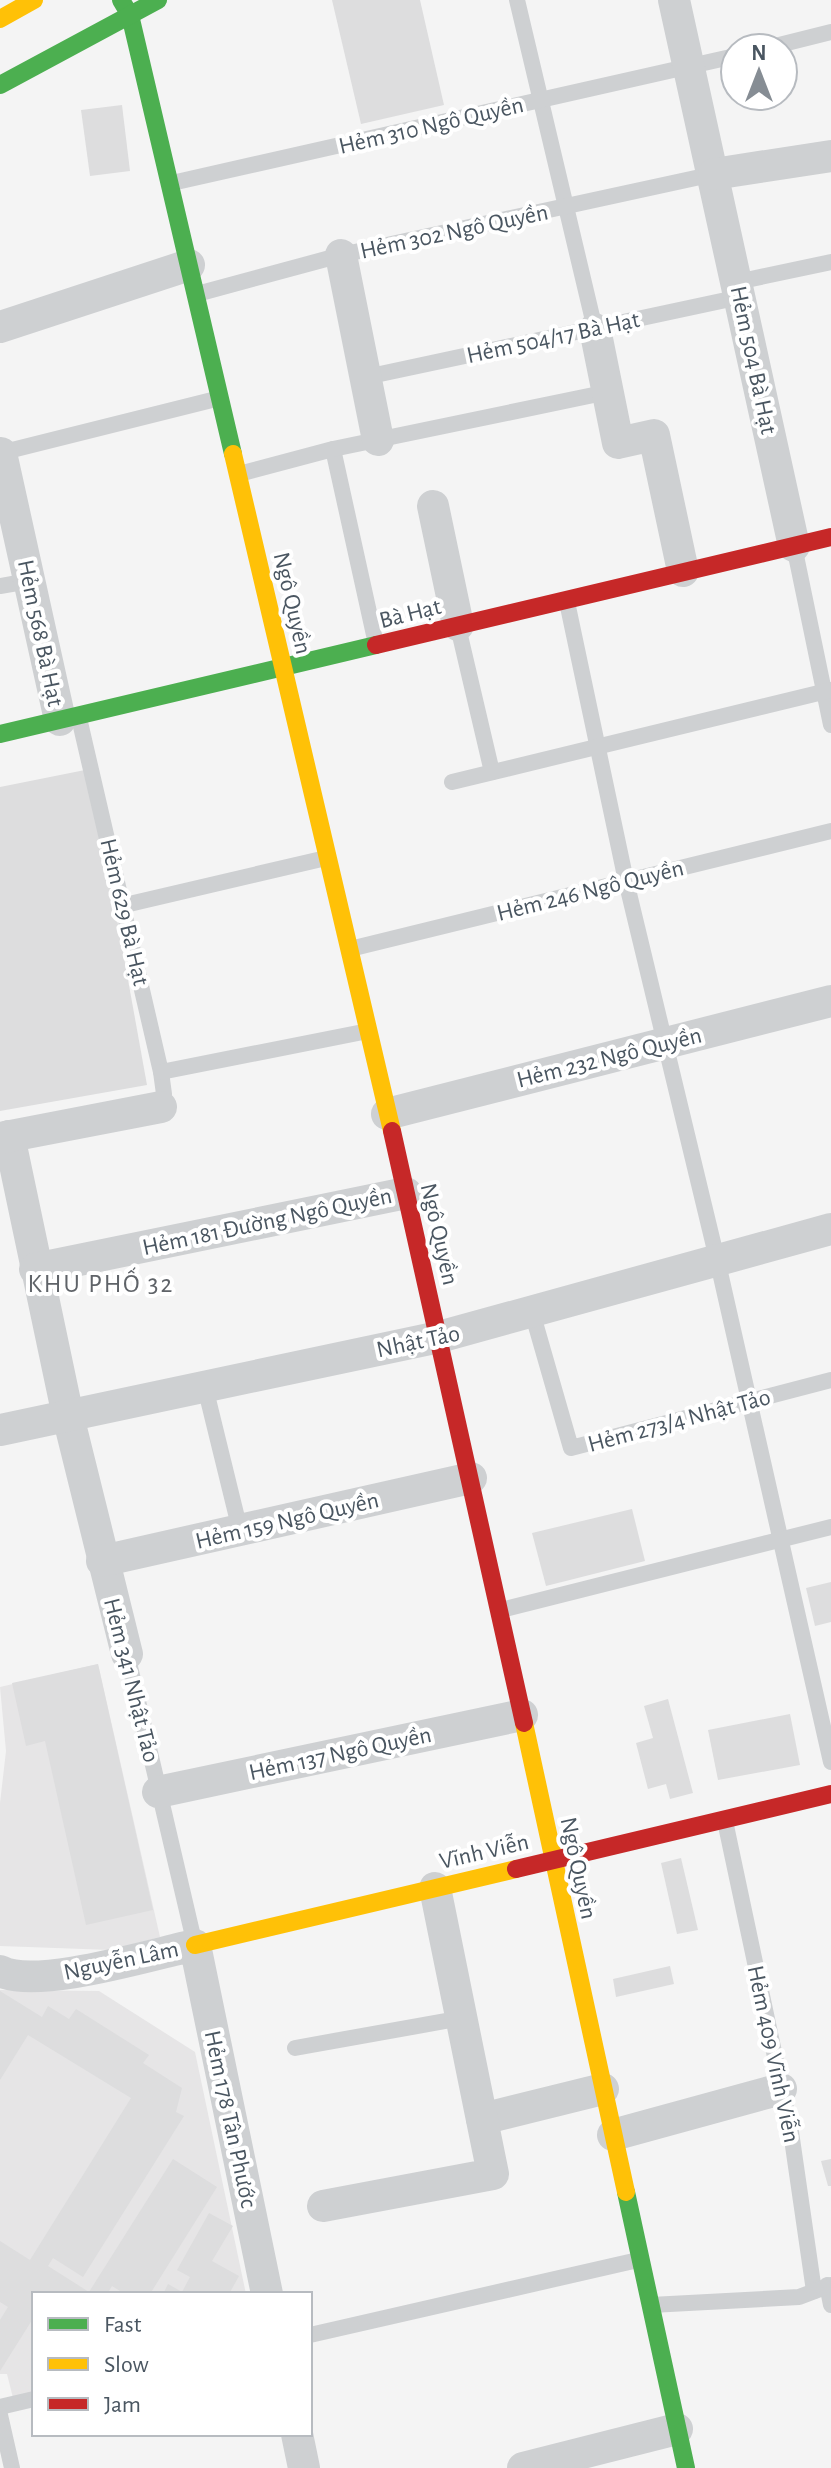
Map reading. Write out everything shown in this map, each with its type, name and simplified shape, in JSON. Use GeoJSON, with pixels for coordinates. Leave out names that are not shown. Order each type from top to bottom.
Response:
{"type":"FeatureCollection","features":[{"type":"Feature","properties":{"kind":"street"},"geometry":{"type":"LineString","coordinates":[[0,19],[34,0]]}},
{"type":"Feature","properties":{"kind":"street"},"geometry":{"type":"LineString","coordinates":[[0,85],[126,8],[158,0]]}},
{"type":"Feature","properties":{"kind":"street","name":"Hẻm 504 Bà Hạt"},"geometry":{"type":"LineString","coordinates":[[674,0],[794,546]]}},
{"type":"Feature","properties":{"kind":"street","name":"Ngô Quyền"},"geometry":{"type":"LineString","coordinates":[[126,8],[170,184],[439,1337],[686,2468]]}},
{"type":"Feature","properties":{"kind":"street"},"geometry":{"type":"LineString","coordinates":[[714,174],[831,156]]}},
{"type":"Feature","properties":{"kind":"street"},"geometry":{"type":"LineString","coordinates":[[341,255],[378,440]]}},
{"type":"Feature","properties":{"kind":"street"},"geometry":{"type":"LineString","coordinates":[[0,327],[192,280]]}},
{"type":"Feature","properties":{"kind":"street"},"geometry":{"type":"LineString","coordinates":[[595,329],[618,443],[654,435],[683,571]]}},
{"type":"Feature","properties":{"kind":"street","name":"Hẻm 568 Bà Hạt"},"geometry":{"type":"LineString","coordinates":[[0,452],[15,583],[69,718]]}},
{"type":"Feature","properties":{"kind":"street"},"geometry":{"type":"LineString","coordinates":[[433,506],[458,625]]}},
{"type":"Feature","properties":{"kind":"street","name":"Bà Hạt"},"geometry":{"type":"LineString","coordinates":[[0,734],[831,537]]}},
{"type":"Feature","properties":{"kind":"street","name":"Hẻm 232 Ngô Quyền"},"geometry":{"type":"LineString","coordinates":[[387,1114],[831,1001]]}},
{"type":"Feature","properties":{"kind":"street"},"geometry":{"type":"LineString","coordinates":[[5,1137],[161,1107]]}},
{"type":"Feature","properties":{"kind":"street","name":"Hẻm 341 Nhật Tảo"},"geometry":{"type":"LineString","coordinates":[[5,1137],[102,1561],[127,1654]]}},
{"type":"Feature","properties":{"kind":"street","name":"Hẻm 181 Đường Ngô Quyền"},"geometry":{"type":"LineString","coordinates":[[35,1269],[406,1193]]}},
{"type":"Feature","properties":{"kind":"street","name":"Nhật Tảo"},"geometry":{"type":"LineString","coordinates":[[0,1430],[439,1337],[831,1229]]}},
{"type":"Feature","properties":{"kind":"street","name":"Hẻm 159 Ngô Quyền"},"geometry":{"type":"LineString","coordinates":[[102,1561],[471,1478]]}},
{"type":"Feature","properties":{"kind":"street","name":"Hẻm 137 Ngô Quyền"},"geometry":{"type":"LineString","coordinates":[[158,1792],[522,1715]]}},
{"type":"Feature","properties":{"kind":"street","name":"Vĩnh Viễn"},"geometry":{"type":"LineString","coordinates":[[195,1945],[831,1794]]}},
{"type":"Feature","properties":{"kind":"street"},"geometry":{"type":"LineString","coordinates":[[323,2206],[493,2174],[435,1888]]}},
{"type":"Feature","properties":{"kind":"street","name":"Nguyễn Lâm"},"geometry":{"type":"LineString","coordinates":[[0,1971],[9,1976],[70,1974],[195,1945]]}},
{"type":"Feature","properties":{"kind":"street","name":"Hẻm 178 Tân Phước"},"geometry":{"type":"LineString","coordinates":[[195,1945],[267,2292]]}},
{"type":"Feature","properties":{"kind":"street"},"geometry":{"type":"LineString","coordinates":[[482,2119],[603,2089]]}},
{"type":"Feature","properties":{"kind":"street"},"geometry":{"type":"LineString","coordinates":[[613,2135],[781,2089]]}},
{"type":"Feature","properties":{"kind":"street"},"geometry":{"type":"LineString","coordinates":[[523,2468],[677,2429]]}},
{"type":"Feature","properties":{"kind":"street"},"geometry":{"type":"LineString","coordinates":[[297,2436],[304,2468]]}},
{"type":"Feature","properties":{"kind":"lane"},"geometry":{"type":"LineString","coordinates":[[517,0],[595,329]]}},
{"type":"Feature","properties":{"kind":"lane"},"geometry":{"type":"LineString","coordinates":[[799,40],[831,32]]}},
{"type":"Feature","properties":{"kind":"lane","name":"Hẻm 310 Ngô Quyền"},"geometry":{"type":"LineString","coordinates":[[170,184],[719,60]]}},
{"type":"Feature","properties":{"kind":"lane","name":"Hẻm 302 Ngô Quyền"},"geometry":{"type":"LineString","coordinates":[[192,280],[341,255],[714,174]]}},
{"type":"Feature","properties":{"kind":"lane","name":"Hẻm 504/17 Bà Hạt"},"geometry":{"type":"LineString","coordinates":[[366,377],[595,329],[831,262]]}},
{"type":"Feature","properties":{"kind":"lane"},"geometry":{"type":"LineString","coordinates":[[238,474],[333,449],[608,392]]}},
{"type":"Feature","properties":{"kind":"lane"},"geometry":{"type":"LineString","coordinates":[[0,452],[220,398]]}},
{"type":"Feature","properties":{"kind":"lane"},"geometry":{"type":"LineString","coordinates":[[333,449],[377,646]]}},
{"type":"Feature","properties":{"kind":"lane"},"geometry":{"type":"LineString","coordinates":[[794,546],[828,691],[831,725]]}},
{"type":"Feature","properties":{"kind":"lane"},"geometry":{"type":"LineString","coordinates":[[566,599],[626,881],[717,1259],[831,1762]]}},
{"type":"Feature","properties":{"kind":"lane"},"geometry":{"type":"LineString","coordinates":[[458,625],[492,772]]}},
{"type":"Feature","properties":{"kind":"lane"},"geometry":{"type":"LineString","coordinates":[[452,782],[828,691]]}},
{"type":"Feature","properties":{"kind":"lane","name":"Hẻm 629 Bà Hạt"},"geometry":{"type":"LineString","coordinates":[[69,718],[125,905],[161,1072],[164,1094],[161,1107]]}},
{"type":"Feature","properties":{"kind":"lane","name":"Hẻm 246 Ngô Quyền"},"geometry":{"type":"LineString","coordinates":[[349,949],[831,831]]}},
{"type":"Feature","properties":{"kind":"lane"},"geometry":{"type":"LineString","coordinates":[[125,905],[327,858]]}},
{"type":"Feature","properties":{"kind":"lane"},"geometry":{"type":"LineString","coordinates":[[161,1072],[368,1031]]}},
{"type":"Feature","properties":{"kind":"lane","name":"Hẻm 273/4 Nhật Tảo"},"geometry":{"type":"LineString","coordinates":[[532,1312],[571,1448],[831,1380]]}},
{"type":"Feature","properties":{"kind":"lane"},"geometry":{"type":"LineString","coordinates":[[205,1387],[240,1530]]}},
{"type":"Feature","properties":{"kind":"lane"},"geometry":{"type":"LineString","coordinates":[[500,1610],[831,1527]]}},
{"type":"Feature","properties":{"kind":"lane","name":"Hẻm 341 Nhật Tảo"},"geometry":{"type":"LineString","coordinates":[[127,1654],[195,1945]]}},
{"type":"Feature","properties":{"kind":"lane","name":"Hẻm 409 Vĩnh Viễn"},"geometry":{"type":"LineString","coordinates":[[725,1819],[824,2287],[831,2305]]}},
{"type":"Feature","properties":{"kind":"lane"},"geometry":{"type":"LineString","coordinates":[[295,2048],[462,2018]]}},
{"type":"Feature","properties":{"kind":"lane"},"geometry":{"type":"LineString","coordinates":[[312,2335],[640,2260]]}},
{"type":"Feature","properties":{"kind":"lane"},"geometry":{"type":"LineString","coordinates":[[649,2305],[799,2297],[824,2287]]}},
{"type":"Feature","properties":{"kind":"lane"},"geometry":{"type":"LineString","coordinates":[[0,2407],[32,2399]]}},
{"type":"Feature","properties":{"kind":"lane"},"geometry":{"type":"LineString","coordinates":[[0,2415],[12,2468]]}},
{"type":"Feature","properties":{"kind":"shaded area"},"geometry":{"type":"Polygon","coordinates":[[[98,1664],[160,1937],[111,1950],[0,1946],[0,1803],[6,1751],[0,1687],[98,1664]]]}},
{"type":"Feature","properties":{"kind":"shaded area"},"geometry":{"type":"Polygon","coordinates":[[[0,1990],[99,1991],[195,2052],[246,2292],[32,2292],[32,2394],[13,2398],[7,2374],[0,2374],[0,1990]]]}},
{"type":"Feature","properties":{"kind":"building"},"geometry":{"type":"Polygon","coordinates":[[[332,0],[420,0],[444,105],[361,124],[332,0]]]}},
{"type":"Feature","properties":{"kind":"building"},"geometry":{"type":"Polygon","coordinates":[[[122,105],[130,171],[90,176],[81,110],[122,105]]]}},
{"type":"Feature","properties":{"kind":"building"},"geometry":{"type":"Polygon","coordinates":[[[90,769],[147,1085],[0,1111],[0,787],[90,769]]]}},
{"type":"Feature","properties":{"kind":"building"},"geometry":{"type":"Polygon","coordinates":[[[632,1509],[645,1561],[546,1586],[532,1533],[632,1509]]]}},
{"type":"Feature","properties":{"kind":"building"},"geometry":{"type":"Polygon","coordinates":[[[831,1582],[831,1622],[815,1626],[806,1588],[831,1582]]]}},
{"type":"Feature","properties":{"kind":"building"},"geometry":{"type":"Polygon","coordinates":[[[98,1664],[153,1910],[86,1925],[45,1741],[26,1746],[12,1683],[98,1664]]]}},
{"type":"Feature","properties":{"kind":"building"},"geometry":{"type":"Polygon","coordinates":[[[668,1699],[693,1793],[670,1799],[666,1784],[648,1789],[636,1743],[653,1738],[644,1706],[668,1699]]]}},
{"type":"Feature","properties":{"kind":"building"},"geometry":{"type":"Polygon","coordinates":[[[790,1714],[800,1765],[718,1780],[708,1730],[790,1714]]]}},
{"type":"Feature","properties":{"kind":"building"},"geometry":{"type":"Polygon","coordinates":[[[681,1858],[698,1930],[677,1934],[661,1863],[681,1858]]]}},
{"type":"Feature","properties":{"kind":"building"},"geometry":{"type":"Polygon","coordinates":[[[670,1966],[674,1984],[616,1997],[613,1979],[670,1966]]]}},
{"type":"Feature","properties":{"kind":"building"},"geometry":{"type":"Polygon","coordinates":[[[0,1991],[42,2017],[48,2006],[69,2019],[76,2009],[149,2055],[143,2063],[182,2088],[176,2112],[184,2116],[83,2277],[53,2258],[48,2266],[89,2292],[32,2292],[32,2320],[0,2371],[0,2320],[8,2307],[0,2302],[0,2241],[30,2260],[131,2098],[28,2035],[0,2080],[0,1991]]]}},
{"type":"Feature","properties":{"kind":"building"},"geometry":{"type":"Polygon","coordinates":[[[173,2159],[217,2187],[151,2292],[122,2292],[112,2286],[108,2292],[89,2292],[173,2159]]]}},
{"type":"Feature","properties":{"kind":"building"},"geometry":{"type":"Polygon","coordinates":[[[831,2159],[831,2186],[828,2186],[821,2161],[831,2159]]]}},
{"type":"Feature","properties":{"kind":"building"},"geometry":{"type":"Polygon","coordinates":[[[209,2213],[233,2226],[212,2261],[239,2276],[230,2292],[182,2292],[190,2277],[177,2270],[209,2213]]]}},
{"type":"Feature","properties":{"kind":"building"},"geometry":{"type":"Polygon","coordinates":[[[168,2284],[182,2292],[164,2292],[168,2284]]]}},
{"type":"Feature","properties":{"kind":"traffic: fast"},"geometry":{"type":"LineString","coordinates":[[121,0],[130,15],[233,454]]}},
{"type":"Feature","properties":{"kind":"traffic: fast"},"geometry":{"type":"LineString","coordinates":[[0,85],[158,0]]}},
{"type":"Feature","properties":{"kind":"traffic: fast"},"geometry":{"type":"LineString","coordinates":[[0,734],[376,645]]}},
{"type":"Feature","properties":{"kind":"traffic: fast"},"geometry":{"type":"LineString","coordinates":[[626,2192],[686,2468]]}},
{"type":"Feature","properties":{"kind":"traffic: slow"},"geometry":{"type":"LineString","coordinates":[[0,19],[34,0]]}},
{"type":"Feature","properties":{"kind":"traffic: slow"},"geometry":{"type":"LineString","coordinates":[[233,454],[392,1131]]}},
{"type":"Feature","properties":{"kind":"traffic: slow"},"geometry":{"type":"LineString","coordinates":[[524,1723],[626,2192]]}},
{"type":"Feature","properties":{"kind":"traffic: slow"},"geometry":{"type":"LineString","coordinates":[[195,1945],[516,1869]]}},
{"type":"Feature","properties":{"kind":"traffic: jam"},"geometry":{"type":"LineString","coordinates":[[376,645],[831,537]]}},
{"type":"Feature","properties":{"kind":"traffic: jam"},"geometry":{"type":"LineString","coordinates":[[392,1131],[524,1723]]}},
{"type":"Feature","properties":{"kind":"traffic: jam"},"geometry":{"type":"LineString","coordinates":[[516,1869],[831,1794]]}},
{"type":"Feature","properties":{"kind":"district","name":"KHU PHỐ 32"},"geometry":{"type":"Point","coordinates":[101,1283]}}]}
